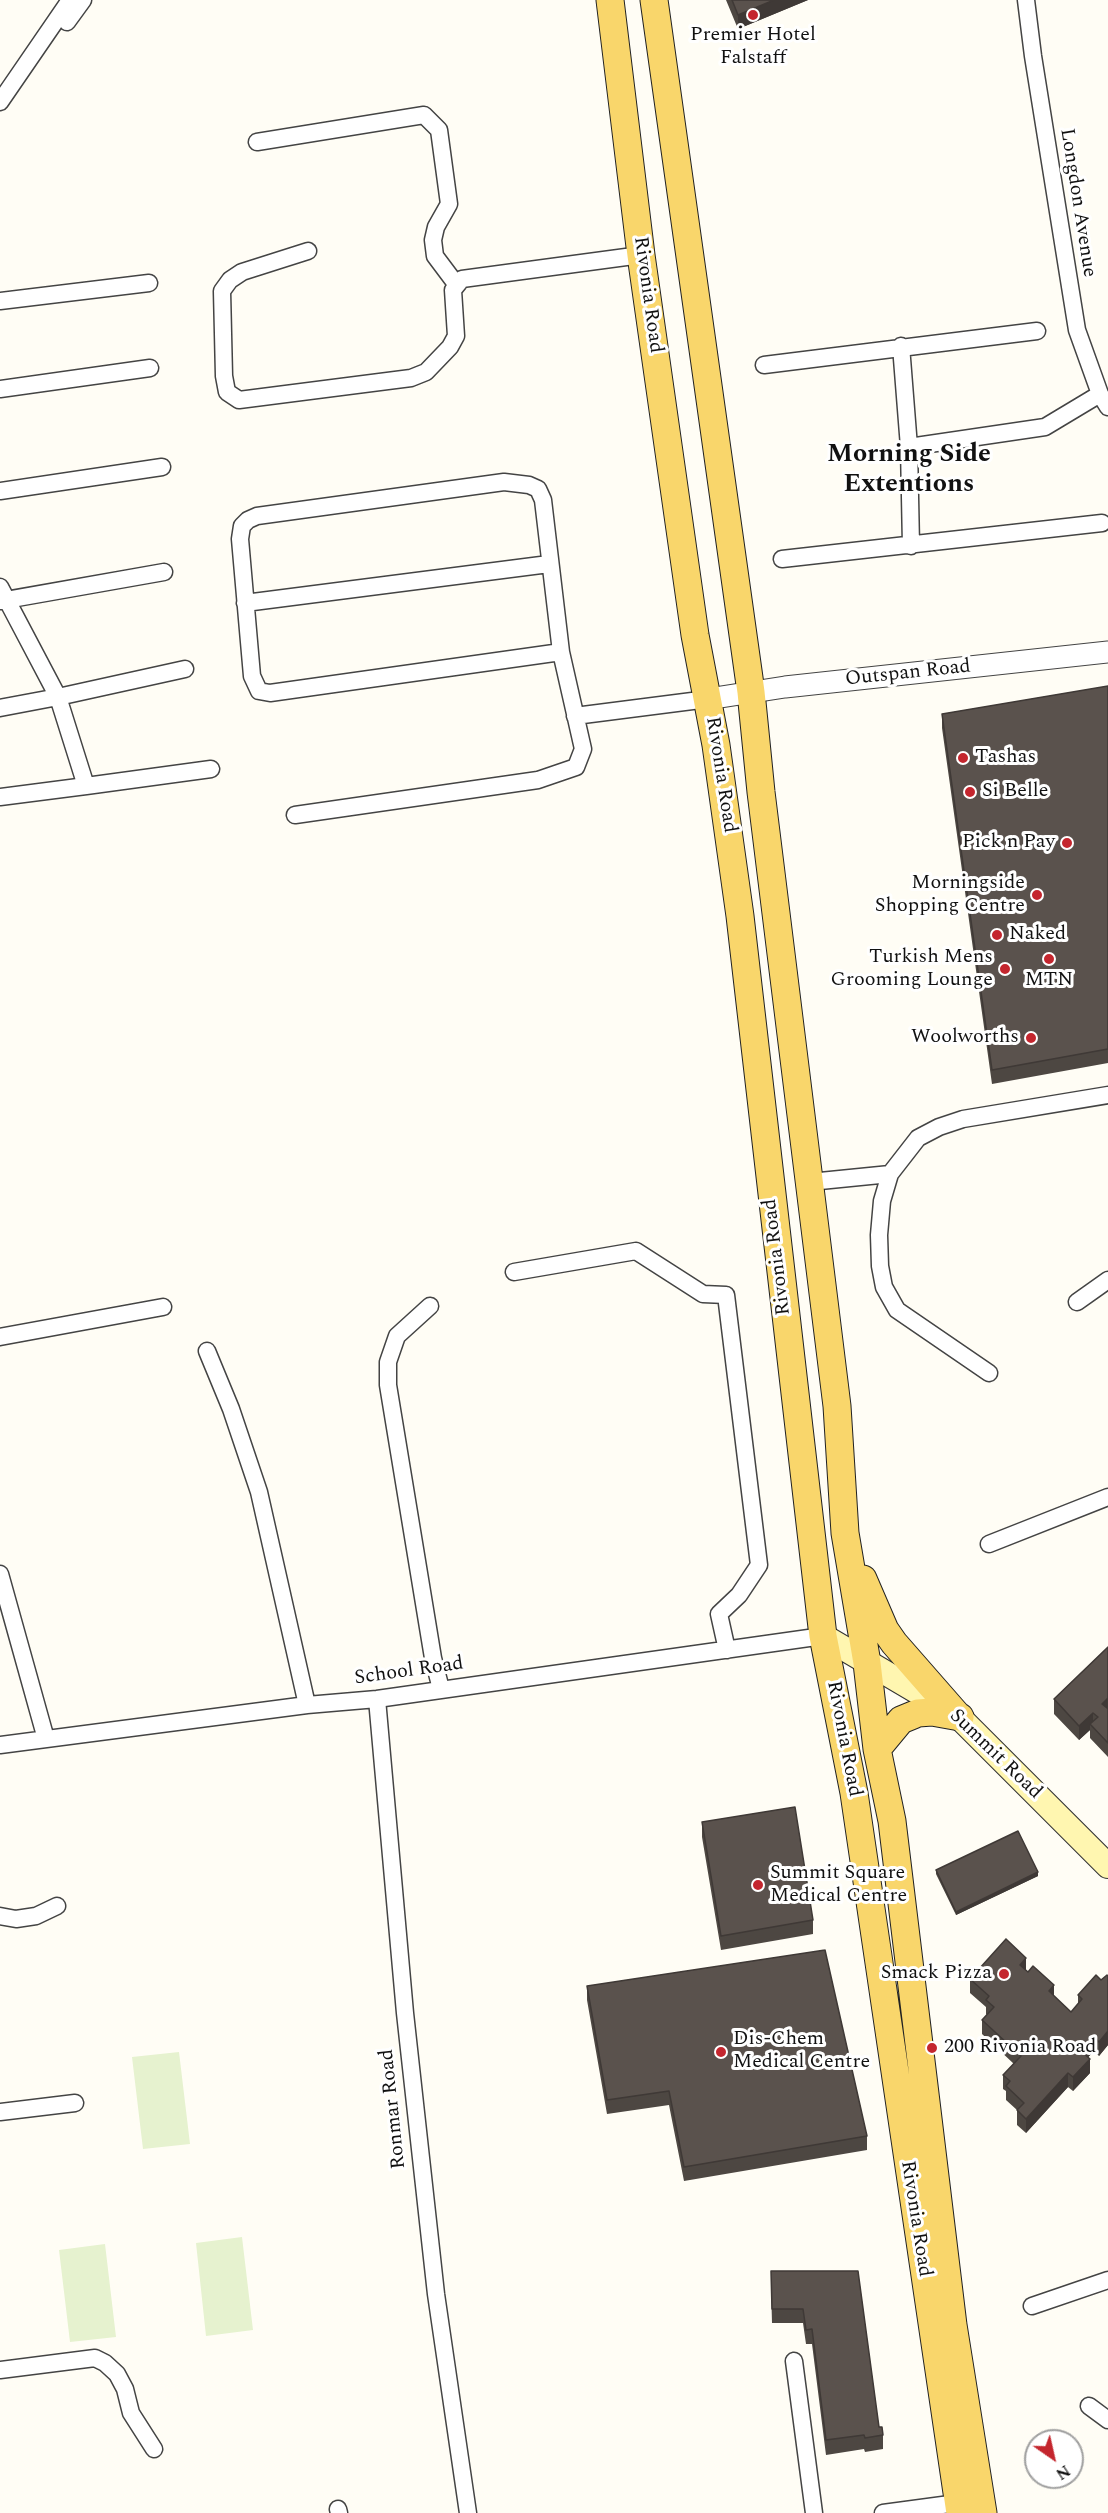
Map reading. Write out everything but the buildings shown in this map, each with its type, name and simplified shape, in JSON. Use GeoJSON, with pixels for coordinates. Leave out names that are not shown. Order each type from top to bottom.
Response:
{"type":"FeatureCollection","features":[{"type":"Feature","properties":{"kind":"main road","name":"Rivonia Road"},"geometry":{"type":"LineString","coordinates":[[610,0],[641,255],[695,635],[708,699],[740,916],[823,1636],[854,1793],[901,2127],[971,2507]]}},
{"type":"Feature","properties":{"kind":"main road","name":"Rivonia Road"},"geometry":{"type":"LineString","coordinates":[[654,0],[751,692],[761,792],[837,1406],[845,1533],[867,1663],[877,1749],[892,1821],[953,2325],[971,2507]]}},
{"type":"Feature","properties":{"kind":"main road"},"geometry":{"type":"LineString","coordinates":[[845,1533],[885,1630],[958,1716]]}},
{"type":"Feature","properties":{"kind":"main road","name":"Summit Road"},"geometry":{"type":"LineString","coordinates":[[823,1636],[958,1716],[1108,1866]]}},
{"type":"Feature","properties":{"kind":"main road"},"geometry":{"type":"LineString","coordinates":[[877,1749],[901,1720],[918,1713],[932,1712],[958,1716]]}},
{"type":"Feature","properties":{"kind":"main road"},"geometry":{"type":"LineString","coordinates":[[901,2127],[917,2113],[924,2088]]}},
{"type":"Feature","properties":{"kind":"street"},"geometry":{"type":"LineString","coordinates":[[0,102],[70,0]]}},
{"type":"Feature","properties":{"kind":"street"},"geometry":{"type":"LineString","coordinates":[[24,69],[44,52],[83,0]]}},
{"type":"Feature","properties":{"kind":"street","name":"Longdon Avenue"},"geometry":{"type":"LineString","coordinates":[[1026,0],[1077,330],[1104,400]]}},
{"type":"Feature","properties":{"kind":"street"},"geometry":{"type":"LineString","coordinates":[[257,142],[424,115],[439,130],[449,204],[436,227],[433,240],[435,256],[456,284]]}},
{"type":"Feature","properties":{"kind":"street"},"geometry":{"type":"LineString","coordinates":[[308,251],[242,272],[230,279],[222,291],[224,376],[227,392],[239,400],[411,378],[426,372],[450,347],[456,336],[453,290],[462,279],[641,255]]}},
{"type":"Feature","properties":{"kind":"street"},"geometry":{"type":"LineString","coordinates":[[0,301],[149,283]]}},
{"type":"Feature","properties":{"kind":"street"},"geometry":{"type":"LineString","coordinates":[[764,365],[901,346],[1036,331]]}},
{"type":"Feature","properties":{"kind":"street"},"geometry":{"type":"LineString","coordinates":[[901,346],[909,447],[911,546]]}},
{"type":"Feature","properties":{"kind":"street"},"geometry":{"type":"LineString","coordinates":[[0,388],[150,368]]}},
{"type":"Feature","properties":{"kind":"street"},"geometry":{"type":"LineString","coordinates":[[909,447],[1046,427],[1104,400]]}},
{"type":"Feature","properties":{"kind":"street"},"geometry":{"type":"LineString","coordinates":[[0,491],[162,467]]}},
{"type":"Feature","properties":{"kind":"street"},"geometry":{"type":"LineString","coordinates":[[295,814],[552,777],[576,767],[583,749],[561,651],[543,500],[538,489],[518,482],[492,484],[257,516],[248,520],[240,532],[252,676],[256,688],[265,693],[561,651]]}},
{"type":"Feature","properties":{"kind":"street"},"geometry":{"type":"LineString","coordinates":[[782,559],[1102,523]]}},
{"type":"Feature","properties":{"kind":"street"},"geometry":{"type":"LineString","coordinates":[[245,603],[549,564]]}},
{"type":"Feature","properties":{"kind":"street"},"geometry":{"type":"LineString","coordinates":[[86,786],[58,698],[3,596],[164,572]]}},
{"type":"Feature","properties":{"kind":"street","name":"Outspan Road"},"geometry":{"type":"LineString","coordinates":[[708,699],[751,692],[1108,652]]}},
{"type":"Feature","properties":{"kind":"street"},"geometry":{"type":"LineString","coordinates":[[0,708],[58,698],[186,669]]}},
{"type":"Feature","properties":{"kind":"street"},"geometry":{"type":"LineString","coordinates":[[575,716],[708,699]]}},
{"type":"Feature","properties":{"kind":"street"},"geometry":{"type":"LineString","coordinates":[[0,797],[210,769]]}},
{"type":"Feature","properties":{"kind":"street"},"geometry":{"type":"LineString","coordinates":[[989,1373],[897,1310],[884,1287],[880,1266],[879,1235],[882,1201],[890,1174],[918,1138],[939,1127],[963,1119],[1108,1095]]}},
{"type":"Feature","properties":{"kind":"street"},"geometry":{"type":"LineString","coordinates":[[810,1182],[890,1174]]}},
{"type":"Feature","properties":{"kind":"street"},"geometry":{"type":"LineString","coordinates":[[514,1272],[636,1251],[703,1294],[726,1295],[759,1565],[739,1595],[719,1614],[727,1650]]}},
{"type":"Feature","properties":{"kind":"street"},"geometry":{"type":"LineString","coordinates":[[1077,1302],[1108,1280]]}},
{"type":"Feature","properties":{"kind":"street"},"geometry":{"type":"LineString","coordinates":[[0,1337],[163,1306]]}},
{"type":"Feature","properties":{"kind":"street"},"geometry":{"type":"LineString","coordinates":[[430,1306],[397,1336],[388,1362],[388,1385],[433,1659],[441,1689]]}},
{"type":"Feature","properties":{"kind":"street"},"geometry":{"type":"LineString","coordinates":[[207,1351],[231,1409],[256,1482],[307,1705]]}},
{"type":"Feature","properties":{"kind":"street"},"geometry":{"type":"LineString","coordinates":[[988,1544],[1108,1498]]}},
{"type":"Feature","properties":{"kind":"street"},"geometry":{"type":"LineString","coordinates":[[0,1574],[46,1739]]}},
{"type":"Feature","properties":{"kind":"street","name":"School Road"},"geometry":{"type":"LineString","coordinates":[[0,1745],[307,1705],[377,1699],[823,1636]]}},
{"type":"Feature","properties":{"kind":"street","name":"Ronmar Road"},"geometry":{"type":"LineString","coordinates":[[377,1699],[405,2013],[436,2294],[468,2513]]}},
{"type":"Feature","properties":{"kind":"street"},"geometry":{"type":"LineString","coordinates":[[0,1916],[16,1918],[36,1916],[57,1906]]}},
{"type":"Feature","properties":{"kind":"street"},"geometry":{"type":"LineString","coordinates":[[0,2112],[75,2103]]}},
{"type":"Feature","properties":{"kind":"street"},"geometry":{"type":"LineString","coordinates":[[1032,2306],[1108,2280]]}},
{"type":"Feature","properties":{"kind":"street"},"geometry":{"type":"LineString","coordinates":[[0,2370],[95,2358],[105,2363],[117,2374],[125,2389],[131,2413],[154,2449]]}},
{"type":"Feature","properties":{"kind":"street"},"geometry":{"type":"LineString","coordinates":[[794,2361],[814,2513]]}},
{"type":"Feature","properties":{"kind":"street"},"geometry":{"type":"LineString","coordinates":[[1089,2406],[1108,2420]]}},
{"type":"Feature","properties":{"kind":"street"},"geometry":{"type":"LineString","coordinates":[[883,2513],[971,2507]]}},
{"type":"Feature","properties":{"kind":"green space"},"geometry":{"type":"Polygon","coordinates":[[[179,2052],[190,2144],[143,2149],[132,2057],[179,2052]]]}},
{"type":"Feature","properties":{"kind":"green space"},"geometry":{"type":"Polygon","coordinates":[[[242,2237],[253,2330],[206,2336],[196,2243],[242,2237]]]}},
{"type":"Feature","properties":{"kind":"green space"},"geometry":{"type":"Polygon","coordinates":[[[105,2244],[116,2337],[70,2342],[59,2250],[105,2244]]]}},
{"type":"Feature","properties":{"kind":"place","name":"Premier Hotel Falstaff"},"geometry":{"type":"Point","coordinates":[753,15]}},
{"type":"Feature","properties":{"kind":"place","name":"Tashas"},"geometry":{"type":"Point","coordinates":[963,758]}},
{"type":"Feature","properties":{"kind":"place","name":"Si Belle"},"geometry":{"type":"Point","coordinates":[970,792]}},
{"type":"Feature","properties":{"kind":"place","name":"Pick n Pay"},"geometry":{"type":"Point","coordinates":[1067,843]}},
{"type":"Feature","properties":{"kind":"place","name":"Morningside Shopping Centre"},"geometry":{"type":"Point","coordinates":[1037,895]}},
{"type":"Feature","properties":{"kind":"place","name":"Naked"},"geometry":{"type":"Point","coordinates":[997,935]}},
{"type":"Feature","properties":{"kind":"place","name":"MTN"},"geometry":{"type":"Point","coordinates":[1049,959]}},
{"type":"Feature","properties":{"kind":"place","name":"Turkish Mens Grooming Lounge"},"geometry":{"type":"Point","coordinates":[1005,969]}},
{"type":"Feature","properties":{"kind":"place","name":"Woolworths"},"geometry":{"type":"Point","coordinates":[1031,1038]}},
{"type":"Feature","properties":{"kind":"place","name":"Summit Square Medical Centre"},"geometry":{"type":"Point","coordinates":[758,1885]}},
{"type":"Feature","properties":{"kind":"place","name":"Smack Pizza"},"geometry":{"type":"Point","coordinates":[1004,1974]}},
{"type":"Feature","properties":{"kind":"place","name":"200 Rivonia Road"},"geometry":{"type":"Point","coordinates":[932,2048]}},
{"type":"Feature","properties":{"kind":"place","name":"Dis-Chem Medical Centre"},"geometry":{"type":"Point","coordinates":[721,2052]}},
{"type":"Feature","properties":{"kind":"district","name":"Morning Side Extentions"},"geometry":{"type":"Point","coordinates":[909,471]}}]}
